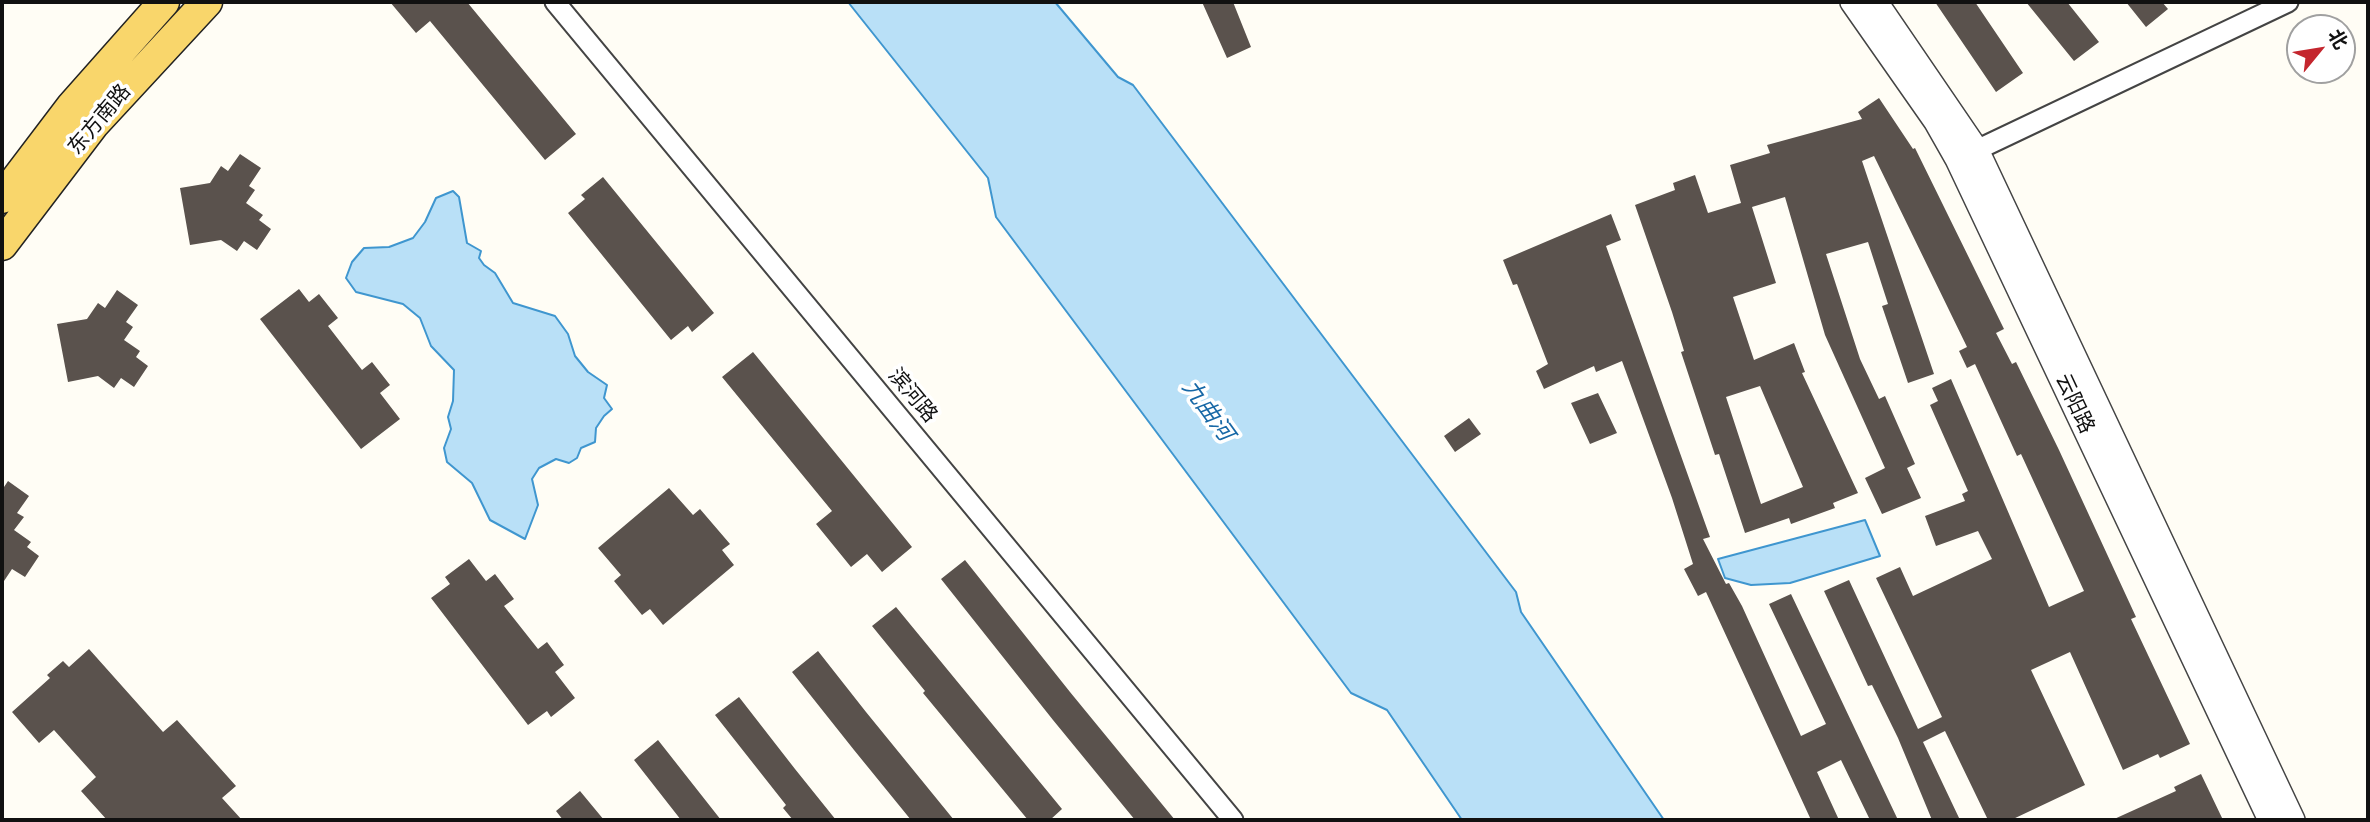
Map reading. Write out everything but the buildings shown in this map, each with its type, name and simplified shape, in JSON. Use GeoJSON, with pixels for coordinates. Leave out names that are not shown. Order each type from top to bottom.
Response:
{"type":"FeatureCollection","features":[{"type":"Feature","properties":{"kind":"main road","name":"东方南路"},"geometry":{"type":"LineString","coordinates":[[2,198],[71,107],[164,2]]}},
{"type":"Feature","properties":{"kind":"main road","name":"东方南路"},"geometry":{"type":"LineString","coordinates":[[2,245],[94,124],[207,2]]}},
{"type":"Feature","properties":{"kind":"street","name":"滨河路"},"geometry":{"type":"LineString","coordinates":[[555,2],[1233,820]]}},
{"type":"Feature","properties":{"kind":"street","name":"云阳路"},"geometry":{"type":"LineString","coordinates":[[1852,2],[1936,122],[1967,155],[2270,820]]}},
{"type":"Feature","properties":{"kind":"street","name":"云阳路"},"geometry":{"type":"LineString","coordinates":[[1877,2],[1967,155],[2293,820]]}},
{"type":"Feature","properties":{"kind":"street"},"geometry":{"type":"LineString","coordinates":[[1967,155],[2288,2]]}},
{"type":"Feature","properties":{"kind":"water","name":"九曲河"},"geometry":{"type":"Polygon","coordinates":[[[848,2],[1055,2],[1118,77],[1133,85],[1516,592],[1521,612],[1664,820],[1462,820],[1387,710],[1351,693],[996,217],[988,178],[848,2]]]}},
{"type":"Feature","properties":{"kind":"water"},"geometry":{"type":"Polygon","coordinates":[[[453,191],[459,197],[467,243],[481,251],[479,258],[495,273],[513,303],[555,316],[568,334],[575,356],[588,372],[607,385],[604,398],[612,409],[596,428],[595,442],[581,448],[577,458],[569,463],[556,459],[539,468],[532,479],[538,505],[525,539],[490,520],[472,483],[447,462],[444,448],[451,429],[448,417],[453,401],[454,370],[431,346],[420,318],[403,304],[356,292],[346,278],[352,262],[364,248],[389,247],[413,238],[425,222],[436,198],[453,191]]]}},
{"type":"Feature","properties":{"kind":"water"},"geometry":{"type":"Polygon","coordinates":[[[1865,520],[1880,556],[1790,583],[1751,585],[1725,578],[1718,559],[1865,520]]]}}]}
